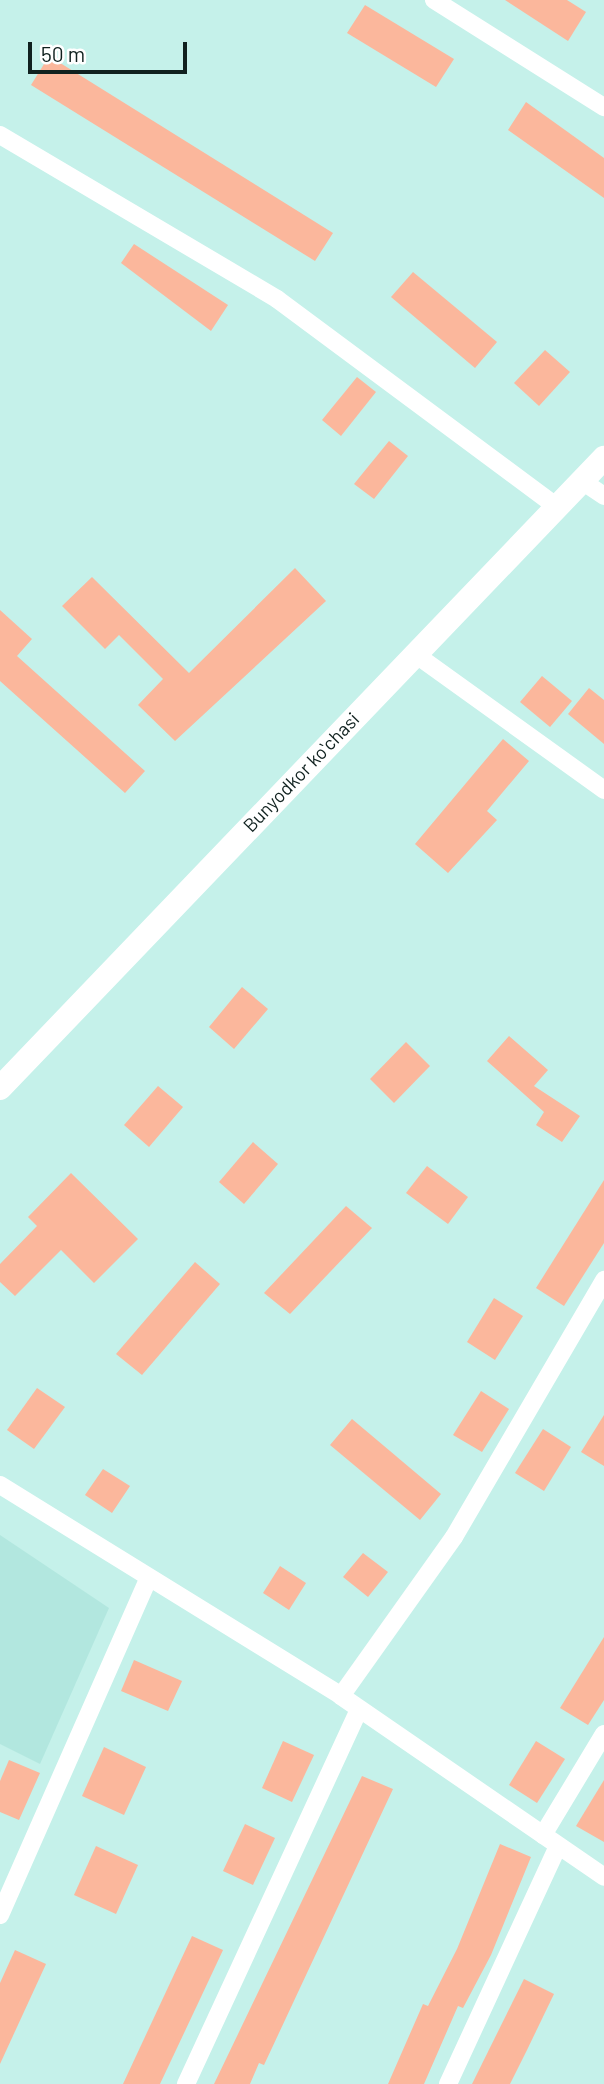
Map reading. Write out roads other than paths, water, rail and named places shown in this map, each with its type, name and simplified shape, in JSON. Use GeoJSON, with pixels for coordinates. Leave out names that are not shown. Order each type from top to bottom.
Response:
{"type":"FeatureCollection","features":[{"type":"Feature","properties":{"kind":"main road","name":"Bunyodkor koʻchasi"},"geometry":{"type":"LineString","coordinates":[[0,1088],[604,458]]}},
{"type":"Feature","properties":{"kind":"street"},"geometry":{"type":"LineString","coordinates":[[434,0],[604,107]]}},
{"type":"Feature","properties":{"kind":"street"},"geometry":{"type":"LineString","coordinates":[[0,135],[277,299],[557,507]]}},
{"type":"Feature","properties":{"kind":"street"},"geometry":{"type":"LineString","coordinates":[[582,481],[604,496]]}},
{"type":"Feature","properties":{"kind":"street"},"geometry":{"type":"LineString","coordinates":[[415,654],[604,790]]}},
{"type":"Feature","properties":{"kind":"street"},"geometry":{"type":"LineString","coordinates":[[341,1696],[454,1537],[604,1280]]}},
{"type":"Feature","properties":{"kind":"street"},"geometry":{"type":"LineString","coordinates":[[0,1485],[341,1696],[604,1877]]}},
{"type":"Feature","properties":{"kind":"street"},"geometry":{"type":"LineString","coordinates":[[0,1915],[149,1577]]}},
{"type":"Feature","properties":{"kind":"street"},"geometry":{"type":"LineString","coordinates":[[186,2084],[359,1709]]}},
{"type":"Feature","properties":{"kind":"street"},"geometry":{"type":"LineString","coordinates":[[448,2084],[550,1840],[604,1734]]}}]}
